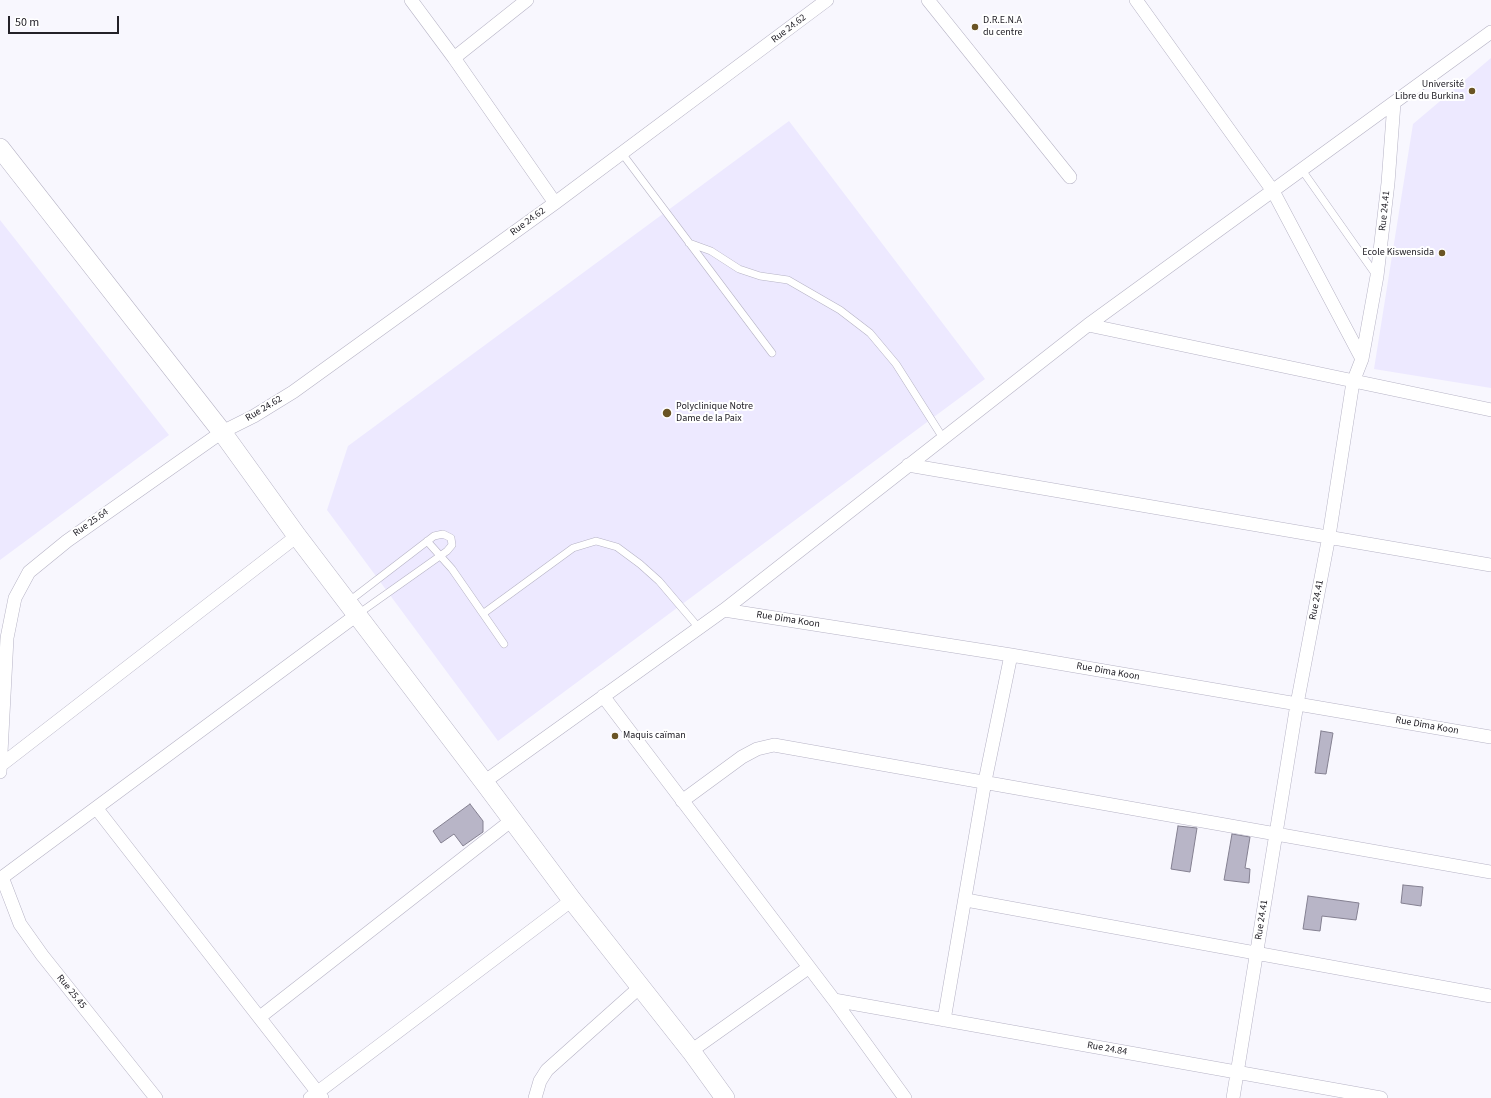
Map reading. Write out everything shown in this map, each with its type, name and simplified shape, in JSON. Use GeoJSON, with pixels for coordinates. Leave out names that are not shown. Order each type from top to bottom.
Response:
{"type":"FeatureCollection","features":[{"type":"Feature","properties":{"kind":"street"},"geometry":{"type":"LineString","coordinates":[[411,0],[454,58],[555,203]]}},
{"type":"Feature","properties":{"kind":"street"},"geometry":{"type":"LineString","coordinates":[[454,58],[527,0]]}},
{"type":"Feature","properties":{"kind":"street","name":"Rue 24.62"},"geometry":{"type":"LineString","coordinates":[[222,432],[254,416],[293,392],[555,203],[621,152],[827,0]]}},
{"type":"Feature","properties":{"kind":"street"},"geometry":{"type":"LineString","coordinates":[[928,0],[1070,177]]}},
{"type":"Feature","properties":{"kind":"street"},"geometry":{"type":"LineString","coordinates":[[1136,0],[1273,191],[1362,359]]}},
{"type":"Feature","properties":{"kind":"street"},"geometry":{"type":"LineString","coordinates":[[484,782],[724,610],[1088,325],[1491,32]]}},
{"type":"Feature","properties":{"kind":"street","name":"Rue 24.41"},"geometry":{"type":"LineString","coordinates":[[1233,1098],[1297,704],[1329,536],[1353,382],[1362,359],[1377,276],[1388,183],[1394,103]]}},
{"type":"Feature","properties":{"kind":"street"},"geometry":{"type":"LineString","coordinates":[[0,148],[222,432],[297,536],[353,608],[572,900],[691,1051],[725,1098]]}},
{"type":"Feature","properties":{"kind":"street"},"geometry":{"type":"LineString","coordinates":[[1088,325],[1491,410]]}},
{"type":"Feature","properties":{"kind":"street","name":"Rue 25.64"},"geometry":{"type":"LineString","coordinates":[[0,768],[4,641],[14,598],[29,572],[67,541],[222,432]]}},
{"type":"Feature","properties":{"kind":"street"},"geometry":{"type":"LineString","coordinates":[[908,465],[1491,565]]}},
{"type":"Feature","properties":{"kind":"street"},"geometry":{"type":"LineString","coordinates":[[0,768],[297,536]]}},
{"type":"Feature","properties":{"kind":"street"},"geometry":{"type":"LineString","coordinates":[[1,878],[97,808],[353,608]]}},
{"type":"Feature","properties":{"kind":"street","name":"Rue Dima Koon"},"geometry":{"type":"LineString","coordinates":[[724,610],[1011,655],[1491,738]]}},
{"type":"Feature","properties":{"kind":"street"},"geometry":{"type":"LineString","coordinates":[[944,1020],[966,900],[985,781],[1011,655]]}},
{"type":"Feature","properties":{"kind":"street"},"geometry":{"type":"LineString","coordinates":[[603,696],[808,968],[834,1000],[905,1098]]}},
{"type":"Feature","properties":{"kind":"street"},"geometry":{"type":"LineString","coordinates":[[682,801],[742,756],[757,748],[774,745],[985,781],[1491,872]]}},
{"type":"Feature","properties":{"kind":"street"},"geometry":{"type":"LineString","coordinates":[[97,808],[260,1017],[317,1096],[572,900]]}},
{"type":"Feature","properties":{"kind":"street"},"geometry":{"type":"LineString","coordinates":[[260,1017],[512,820]]}},
{"type":"Feature","properties":{"kind":"street","name":"Rue 25.45"},"geometry":{"type":"LineString","coordinates":[[1,878],[20,924],[42,956],[155,1098]]}},
{"type":"Feature","properties":{"kind":"street"},"geometry":{"type":"LineString","coordinates":[[966,900],[1491,996]]}},
{"type":"Feature","properties":{"kind":"street"},"geometry":{"type":"LineString","coordinates":[[691,1051],[808,968]]}},
{"type":"Feature","properties":{"kind":"street"},"geometry":{"type":"LineString","coordinates":[[535,1098],[540,1081],[547,1070],[640,987]]}},
{"type":"Feature","properties":{"kind":"street","name":"Rue 24.84"},"geometry":{"type":"LineString","coordinates":[[834,1000],[1381,1098]]}},
{"type":"Feature","properties":{"kind":"lane"},"geometry":{"type":"LineString","coordinates":[[621,152],[772,353]]}},
{"type":"Feature","properties":{"kind":"lane"},"geometry":{"type":"LineString","coordinates":[[1302,170],[1377,276]]}},
{"type":"Feature","properties":{"kind":"lane"},"geometry":{"type":"LineString","coordinates":[[689,243],[711,252],[739,269],[760,276],[788,280],[840,310],[870,333],[896,364],[943,438]]}},
{"type":"Feature","properties":{"kind":"lane"},"geometry":{"type":"LineString","coordinates":[[444,534],[451,538],[452,545],[447,551],[353,608],[427,541],[434,536],[444,534]]}},
{"type":"Feature","properties":{"kind":"lane"},"geometry":{"type":"LineString","coordinates":[[427,541],[484,613],[504,644]]}},
{"type":"Feature","properties":{"kind":"lane"},"geometry":{"type":"LineString","coordinates":[[484,613],[573,548],[596,541],[617,547],[640,564],[660,581],[699,628]]}},
{"type":"Feature","properties":{"kind":"shaded area","name":"Ecole Kiswensida"},"geometry":{"type":"Polygon","coordinates":[[[1491,58],[1491,388],[1374,369],[1413,124],[1491,58]]]}},
{"type":"Feature","properties":{"kind":"shaded area","name":"Polyclinique Notre Dame de la Paix"},"geometry":{"type":"Polygon","coordinates":[[[789,121],[985,379],[498,741],[327,510],[348,446],[789,121]]]}},
{"type":"Feature","properties":{"kind":"shaded area"},"geometry":{"type":"Polygon","coordinates":[[[0,220],[169,435],[0,560],[0,220]]]}},
{"type":"Feature","properties":{"kind":"building"},"geometry":{"type":"Polygon","coordinates":[[[1321,731],[1333,733],[1326,774],[1315,773],[1321,731]]]}},
{"type":"Feature","properties":{"kind":"building"},"geometry":{"type":"Polygon","coordinates":[[[470,804],[483,821],[483,832],[463,846],[454,834],[441,843],[433,831],[470,804]]]}},
{"type":"Feature","properties":{"kind":"building"},"geometry":{"type":"Polygon","coordinates":[[[1178,826],[1197,828],[1190,872],[1171,869],[1178,826]]]}},
{"type":"Feature","properties":{"kind":"building"},"geometry":{"type":"Polygon","coordinates":[[[1232,834],[1250,837],[1245,868],[1250,869],[1249,883],[1224,880],[1232,834]]]}},
{"type":"Feature","properties":{"kind":"building"},"geometry":{"type":"Polygon","coordinates":[[[1403,885],[1423,887],[1421,906],[1401,903],[1403,885]]]}},
{"type":"Feature","properties":{"kind":"building"},"geometry":{"type":"Polygon","coordinates":[[[1308,896],[1359,903],[1356,920],[1322,916],[1320,931],[1303,929],[1308,896]]]}},
{"type":"Feature","properties":{"kind":"place","name":"D.R.E.N.A du centre"},"geometry":{"type":"Point","coordinates":[975,27]}},
{"type":"Feature","properties":{"kind":"place","name":"Université Libre du Burkina"},"geometry":{"type":"Point","coordinates":[1472,91]}},
{"type":"Feature","properties":{"kind":"place","name":"Ecole Kiswensida"},"geometry":{"type":"Point","coordinates":[1442,253]}},
{"type":"Feature","properties":{"kind":"place","name":"Polyclinique Notre Dame de la Paix"},"geometry":{"type":"Point","coordinates":[667,413]}},
{"type":"Feature","properties":{"kind":"place","name":"Maquis caïman"},"geometry":{"type":"Point","coordinates":[615,736]}}]}
